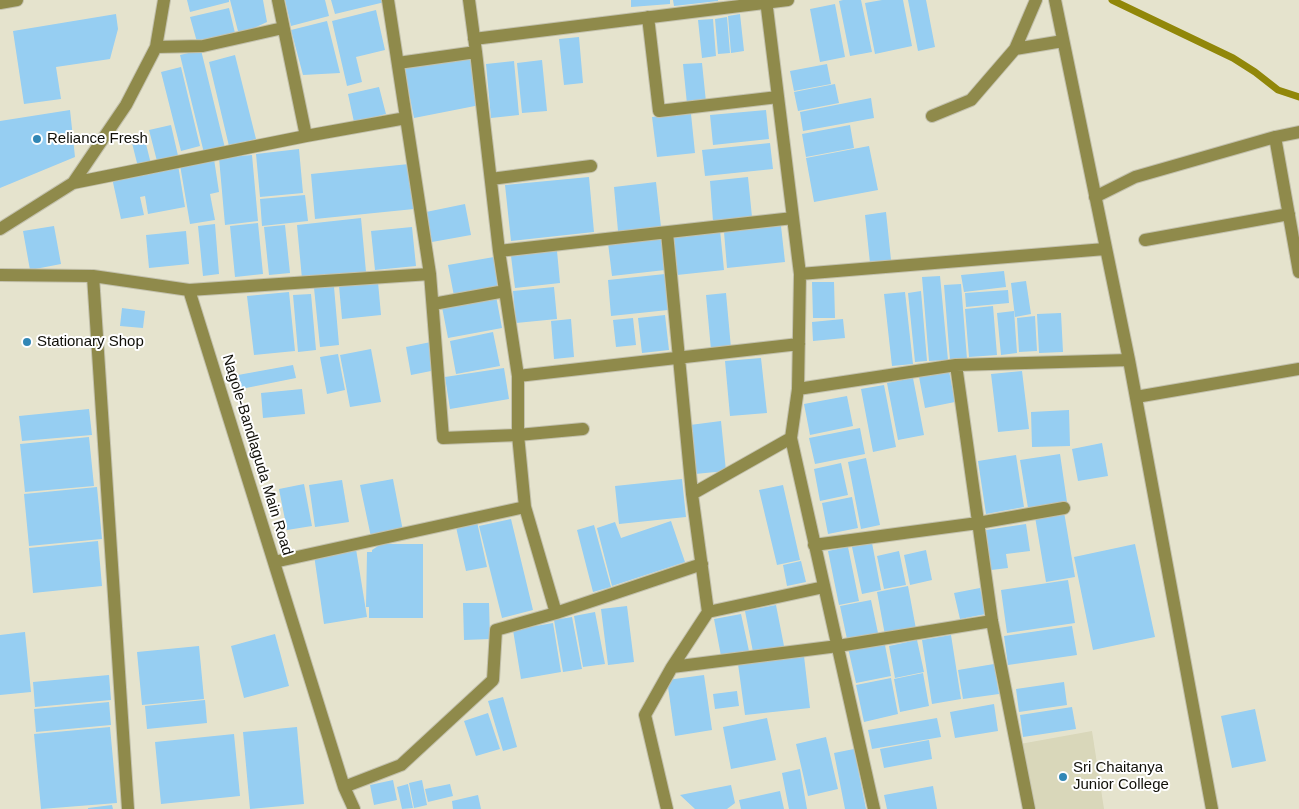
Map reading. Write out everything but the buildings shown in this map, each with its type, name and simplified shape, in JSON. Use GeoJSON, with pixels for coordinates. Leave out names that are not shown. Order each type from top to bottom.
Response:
{"type":"FeatureCollection","features":[{"type":"Feature","properties":{"kind":"street"},"geometry":{"type":"LineString","coordinates":[[0,3],[17,0]]}},
{"type":"Feature","properties":{"kind":"street"},"geometry":{"type":"LineString","coordinates":[[73,183],[126,105],[156,47],[164,0]]}},
{"type":"Feature","properties":{"kind":"street"},"geometry":{"type":"LineString","coordinates":[[278,0],[306,136]]}},
{"type":"Feature","properties":{"kind":"street"},"geometry":{"type":"LineString","coordinates":[[388,0],[430,274],[443,438],[518,435],[583,429]]}},
{"type":"Feature","properties":{"kind":"street"},"geometry":{"type":"LineString","coordinates":[[468,0],[505,291],[518,376],[518,435],[524,507],[556,613]]}},
{"type":"Feature","properties":{"kind":"street"},"geometry":{"type":"LineString","coordinates":[[398,63],[475,45],[648,17],[766,1],[788,0]]}},
{"type":"Feature","properties":{"kind":"street"},"geometry":{"type":"LineString","coordinates":[[932,116],[971,100],[1015,49],[1036,0]]}},
{"type":"Feature","properties":{"kind":"street"},"geometry":{"type":"LineString","coordinates":[[1055,0],[1129,360],[1212,809]]}},
{"type":"Feature","properties":{"kind":"street"},"geometry":{"type":"LineString","coordinates":[[766,1],[800,274],[798,389],[791,438],[874,809]]}},
{"type":"Feature","properties":{"kind":"street"},"geometry":{"type":"LineString","coordinates":[[648,17],[659,111],[778,97]]}},
{"type":"Feature","properties":{"kind":"street"},"geometry":{"type":"LineString","coordinates":[[156,47],[204,46],[283,28]]}},
{"type":"Feature","properties":{"kind":"street"},"geometry":{"type":"LineString","coordinates":[[1015,49],[1063,41]]}},
{"type":"Feature","properties":{"kind":"street"},"geometry":{"type":"LineString","coordinates":[[0,229],[73,183],[406,118]]}},
{"type":"Feature","properties":{"kind":"street"},"geometry":{"type":"LineString","coordinates":[[1095,197],[1135,177],[1275,137],[1299,132]]}},
{"type":"Feature","properties":{"kind":"street"},"geometry":{"type":"LineString","coordinates":[[1275,137],[1299,272]]}},
{"type":"Feature","properties":{"kind":"street"},"geometry":{"type":"LineString","coordinates":[[491,179],[591,166]]}},
{"type":"Feature","properties":{"kind":"street"},"geometry":{"type":"LineString","coordinates":[[1145,240],[1289,214]]}},
{"type":"Feature","properties":{"kind":"street"},"geometry":{"type":"LineString","coordinates":[[500,251],[793,218]]}},
{"type":"Feature","properties":{"kind":"street"},"geometry":{"type":"LineString","coordinates":[[667,232],[692,494],[708,612],[672,667],[646,715],[667,809]]}},
{"type":"Feature","properties":{"kind":"street"},"geometry":{"type":"LineString","coordinates":[[800,274],[1106,249]]}},
{"type":"Feature","properties":{"kind":"street"},"geometry":{"type":"LineString","coordinates":[[0,275],[93,276],[189,290],[430,274]]}},
{"type":"Feature","properties":{"kind":"street"},"geometry":{"type":"LineString","coordinates":[[93,276],[128,809]]}},
{"type":"Feature","properties":{"kind":"street","name":"Nagole-Bandlaguda Main Road"},"geometry":{"type":"LineString","coordinates":[[189,290],[344,787],[354,809]]}},
{"type":"Feature","properties":{"kind":"street"},"geometry":{"type":"LineString","coordinates":[[432,304],[505,291]]}},
{"type":"Feature","properties":{"kind":"street"},"geometry":{"type":"LineString","coordinates":[[518,376],[799,344]]}},
{"type":"Feature","properties":{"kind":"street"},"geometry":{"type":"LineString","coordinates":[[798,389],[956,366],[1129,360]]}},
{"type":"Feature","properties":{"kind":"street"},"geometry":{"type":"LineString","coordinates":[[956,366],[992,621],[1029,809]]}},
{"type":"Feature","properties":{"kind":"street"},"geometry":{"type":"LineString","coordinates":[[1136,397],[1299,369]]}},
{"type":"Feature","properties":{"kind":"street"},"geometry":{"type":"LineString","coordinates":[[692,494],[791,438]]}},
{"type":"Feature","properties":{"kind":"street"},"geometry":{"type":"LineString","coordinates":[[274,562],[524,507]]}},
{"type":"Feature","properties":{"kind":"street"},"geometry":{"type":"LineString","coordinates":[[814,545],[978,523],[1064,508]]}},
{"type":"Feature","properties":{"kind":"street"},"geometry":{"type":"LineString","coordinates":[[344,787],[401,765],[493,680],[496,630],[556,613],[702,564]]}},
{"type":"Feature","properties":{"kind":"street"},"geometry":{"type":"LineString","coordinates":[[708,612],[824,587]]}},
{"type":"Feature","properties":{"kind":"street"},"geometry":{"type":"LineString","coordinates":[[672,667],[838,646],[992,621]]}},
{"type":"Feature","properties":{"kind":"shaded area","name":"Sri Chaitanya Junior College"},"geometry":{"type":"Polygon","coordinates":[[[1092,731],[1104,809],[1034,809],[1020,744],[1092,731]]]}},
{"type":"Feature","properties":{"kind":"waterway"},"geometry":{"type":"LineString","coordinates":[[1112,0],[1233,58],[1278,90],[1299,97]]}},
{"type":"Feature","properties":{"kind":"place","name":"Reliance Fresh"},"geometry":{"type":"Point","coordinates":[37,139]}},
{"type":"Feature","properties":{"kind":"place","name":"Stationary Shop"},"geometry":{"type":"Point","coordinates":[27,342]}},
{"type":"Feature","properties":{"kind":"place","name":"Sri Chaitanya Junior College"},"geometry":{"type":"Point","coordinates":[1063,777]}}]}
